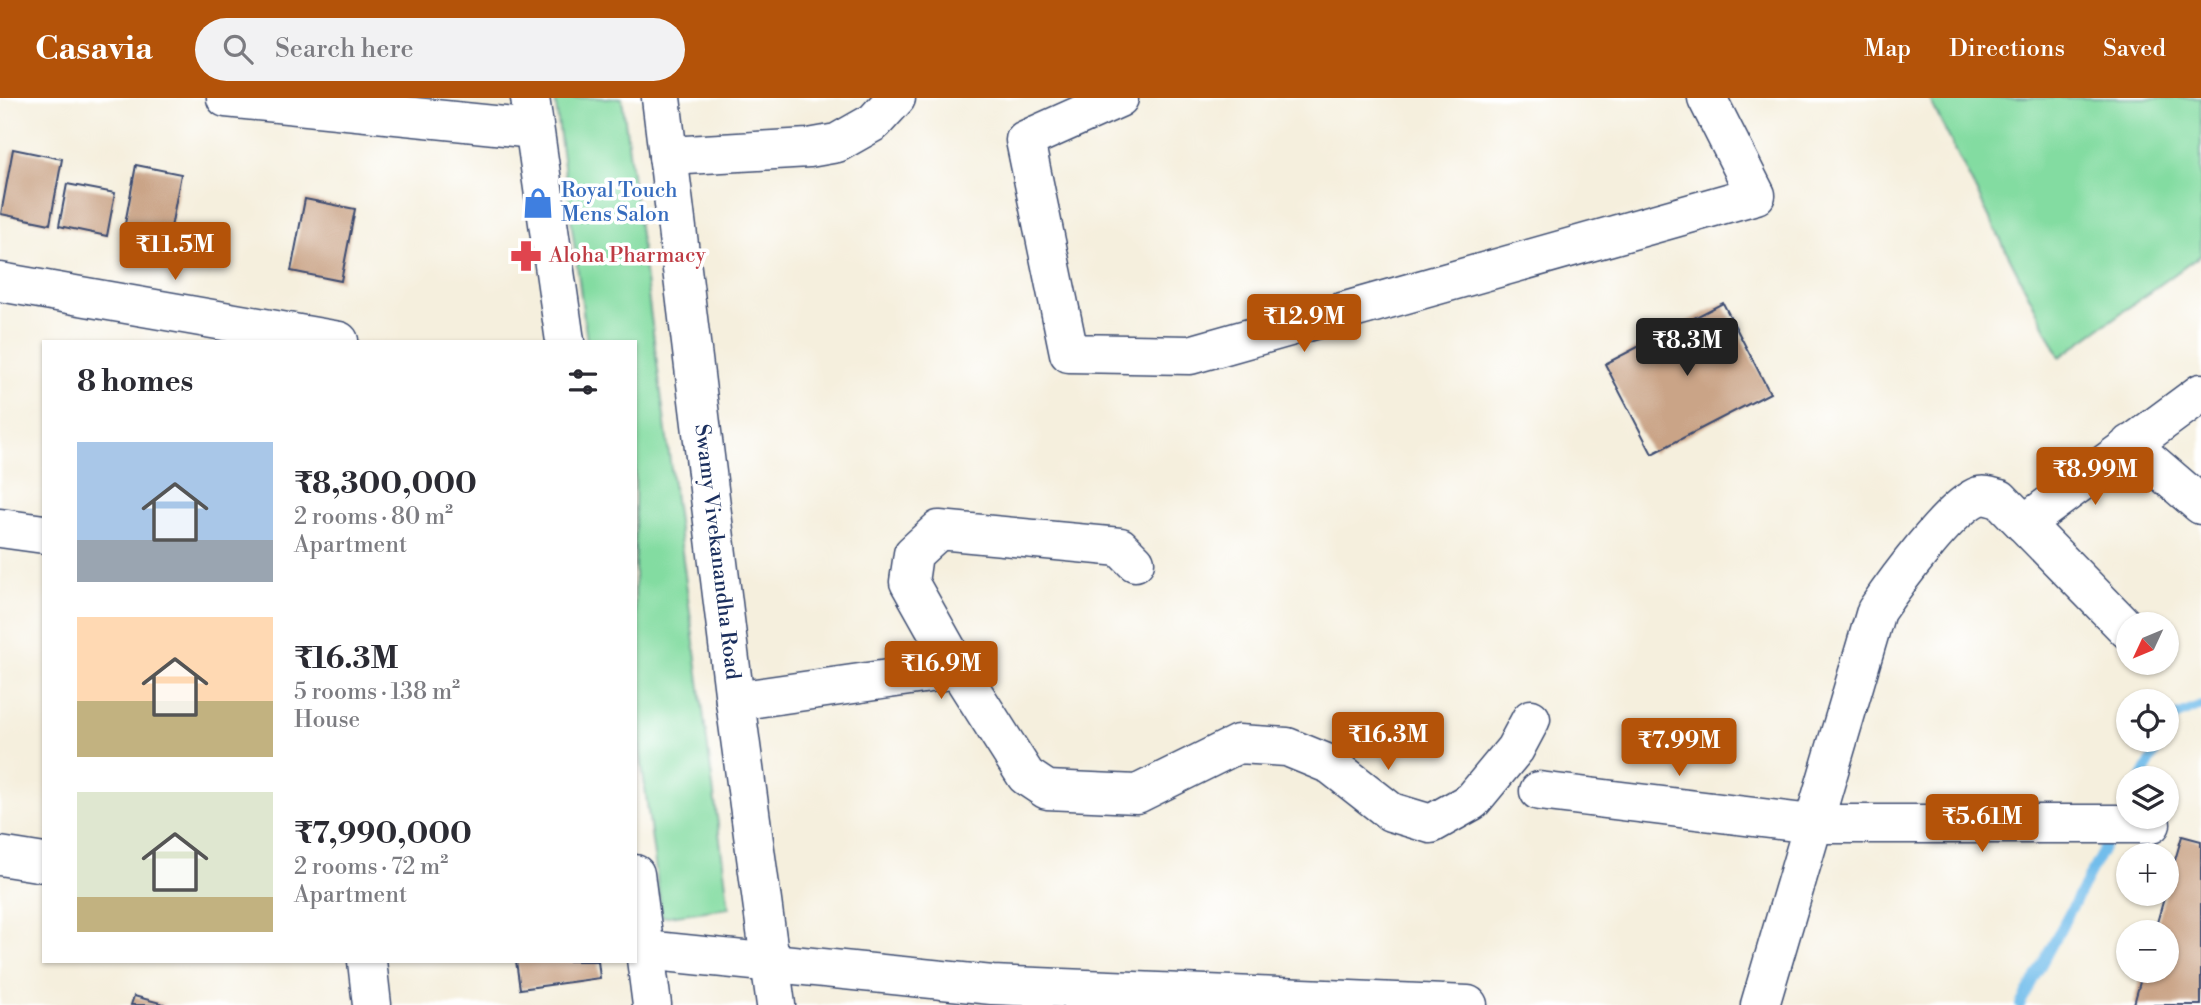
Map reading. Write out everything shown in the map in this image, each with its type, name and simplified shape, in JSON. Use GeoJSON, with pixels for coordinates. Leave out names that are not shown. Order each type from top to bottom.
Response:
{"type":"FeatureCollection","features":[{"type":"Feature","properties":{"kind":"street"},"geometry":{"type":"LineString","coordinates":[[226,98],[532,113],[565,340]]}},
{"type":"Feature","properties":{"kind":"street","name":"Swamy Vivekanandha Road"},"geometry":{"type":"LineString","coordinates":[[660,98],[776,1005]]}},
{"type":"Feature","properties":{"kind":"street"},"geometry":{"type":"LineString","coordinates":[[668,156],[809,148],[838,143],[874,122],[896,98]]}},
{"type":"Feature","properties":{"kind":"street"},"geometry":{"type":"LineString","coordinates":[[1119,98],[1025,140],[1069,353],[1190,355],[1756,195],[1707,98]]}},
{"type":"Feature","properties":{"kind":"street"},"geometry":{"type":"LineString","coordinates":[[0,282],[333,340]]}},
{"type":"Feature","properties":{"kind":"street"},"geometry":{"type":"LineString","coordinates":[[2024,524],[2201,393]]}},
{"type":"Feature","properties":{"kind":"street"},"geometry":{"type":"LineString","coordinates":[[2130,444],[2201,505]]}},
{"type":"Feature","properties":{"kind":"street"},"geometry":{"type":"LineString","coordinates":[[1760,1005],[1876,611],[1899,577],[1961,506],[1980,495],[2000,499],[2116,618]]}},
{"type":"Feature","properties":{"kind":"street"},"geometry":{"type":"LineString","coordinates":[[0,528],[42,534]]}},
{"type":"Feature","properties":{"kind":"street"},"geometry":{"type":"LineString","coordinates":[[1135,562],[1120,547],[939,530],[913,554],[909,582],[958,669],[1026,776],[1047,790],[1137,794],[1238,744],[1287,747],[1331,765],[1391,812],[1431,824],[1472,801],[1515,749],[1531,719]]}},
{"type":"Feature","properties":{"kind":"street"},"geometry":{"type":"LineString","coordinates":[[736,701],[958,669]]}},
{"type":"Feature","properties":{"kind":"street"},"geometry":{"type":"LineString","coordinates":[[1539,791],[1812,824],[2116,824]]}},
{"type":"Feature","properties":{"kind":"street"},"geometry":{"type":"LineString","coordinates":[[0,856],[42,863]]}},
{"type":"Feature","properties":{"kind":"street"},"geometry":{"type":"LineString","coordinates":[[637,889],[652,1005]]}},
{"type":"Feature","properties":{"kind":"street"},"geometry":{"type":"LineString","coordinates":[[645,950],[772,964],[993,995],[1468,1005]]}},
{"type":"Feature","properties":{"kind":"street"},"geometry":{"type":"LineString","coordinates":[[367,963],[372,1005]]}},
{"type":"Feature","properties":{"kind":"green space"},"geometry":{"type":"Polygon","coordinates":[[[555,98],[622,98],[729,908],[662,917],[637,727],[637,340],[587,340],[555,98]]]}},
{"type":"Feature","properties":{"kind":"green space"},"geometry":{"type":"Polygon","coordinates":[[[1929,98],[2201,98],[2201,255],[2060,357],[1929,98]]]}},
{"type":"Feature","properties":{"kind":"building"},"geometry":{"type":"Polygon","coordinates":[[[13,149],[62,159],[50,224],[1,214],[13,149]]]}},
{"type":"Feature","properties":{"kind":"building"},"geometry":{"type":"Polygon","coordinates":[[[136,165],[181,174],[167,249],[122,240],[136,165]]]}},
{"type":"Feature","properties":{"kind":"building"},"geometry":{"type":"Polygon","coordinates":[[[67,184],[115,193],[107,236],[59,226],[67,184]]]}},
{"type":"Feature","properties":{"kind":"building"},"geometry":{"type":"Polygon","coordinates":[[[305,199],[355,209],[341,281],[291,271],[305,199]]]}},
{"type":"Feature","properties":{"kind":"building"},"geometry":{"type":"Polygon","coordinates":[[[1723,303],[1770,393],[1652,454],[1605,364],[1723,303]]]}},
{"type":"Feature","properties":{"kind":"building"},"geometry":{"type":"Polygon","coordinates":[[[2182,836],[2201,841],[2201,1005],[2134,1004],[2140,983],[2179,983],[2179,920],[2158,920],[2162,906],[2179,906],[2179,846],[2182,836]]]}},
{"type":"Feature","properties":{"kind":"building"},"geometry":{"type":"Polygon","coordinates":[[[516,963],[598,963],[600,978],[520,989],[516,963]]]}},
{"type":"Feature","properties":{"kind":"building"},"geometry":{"type":"Polygon","coordinates":[[[134,996],[164,1004],[164,1005],[131,1005],[134,996]]]}},
{"type":"Feature","properties":{"kind":"waterway"},"geometry":{"type":"LineString","coordinates":[[2179,715],[2201,706]]}},
{"type":"Feature","properties":{"kind":"waterway"},"geometry":{"type":"LineString","coordinates":[[2148,766],[2156,752]]}},
{"type":"Feature","properties":{"kind":"waterway"},"geometry":{"type":"LineString","coordinates":[[2020,1005],[2112,833]]}},
{"type":"Feature","properties":{"kind":"place","name":"Royal Touch Mens Salon"},"geometry":{"type":"Point","coordinates":[538,203]}},
{"type":"Feature","properties":{"kind":"place","name":"Aloha Pharmacy"},"geometry":{"type":"Point","coordinates":[526,256]}}]}
